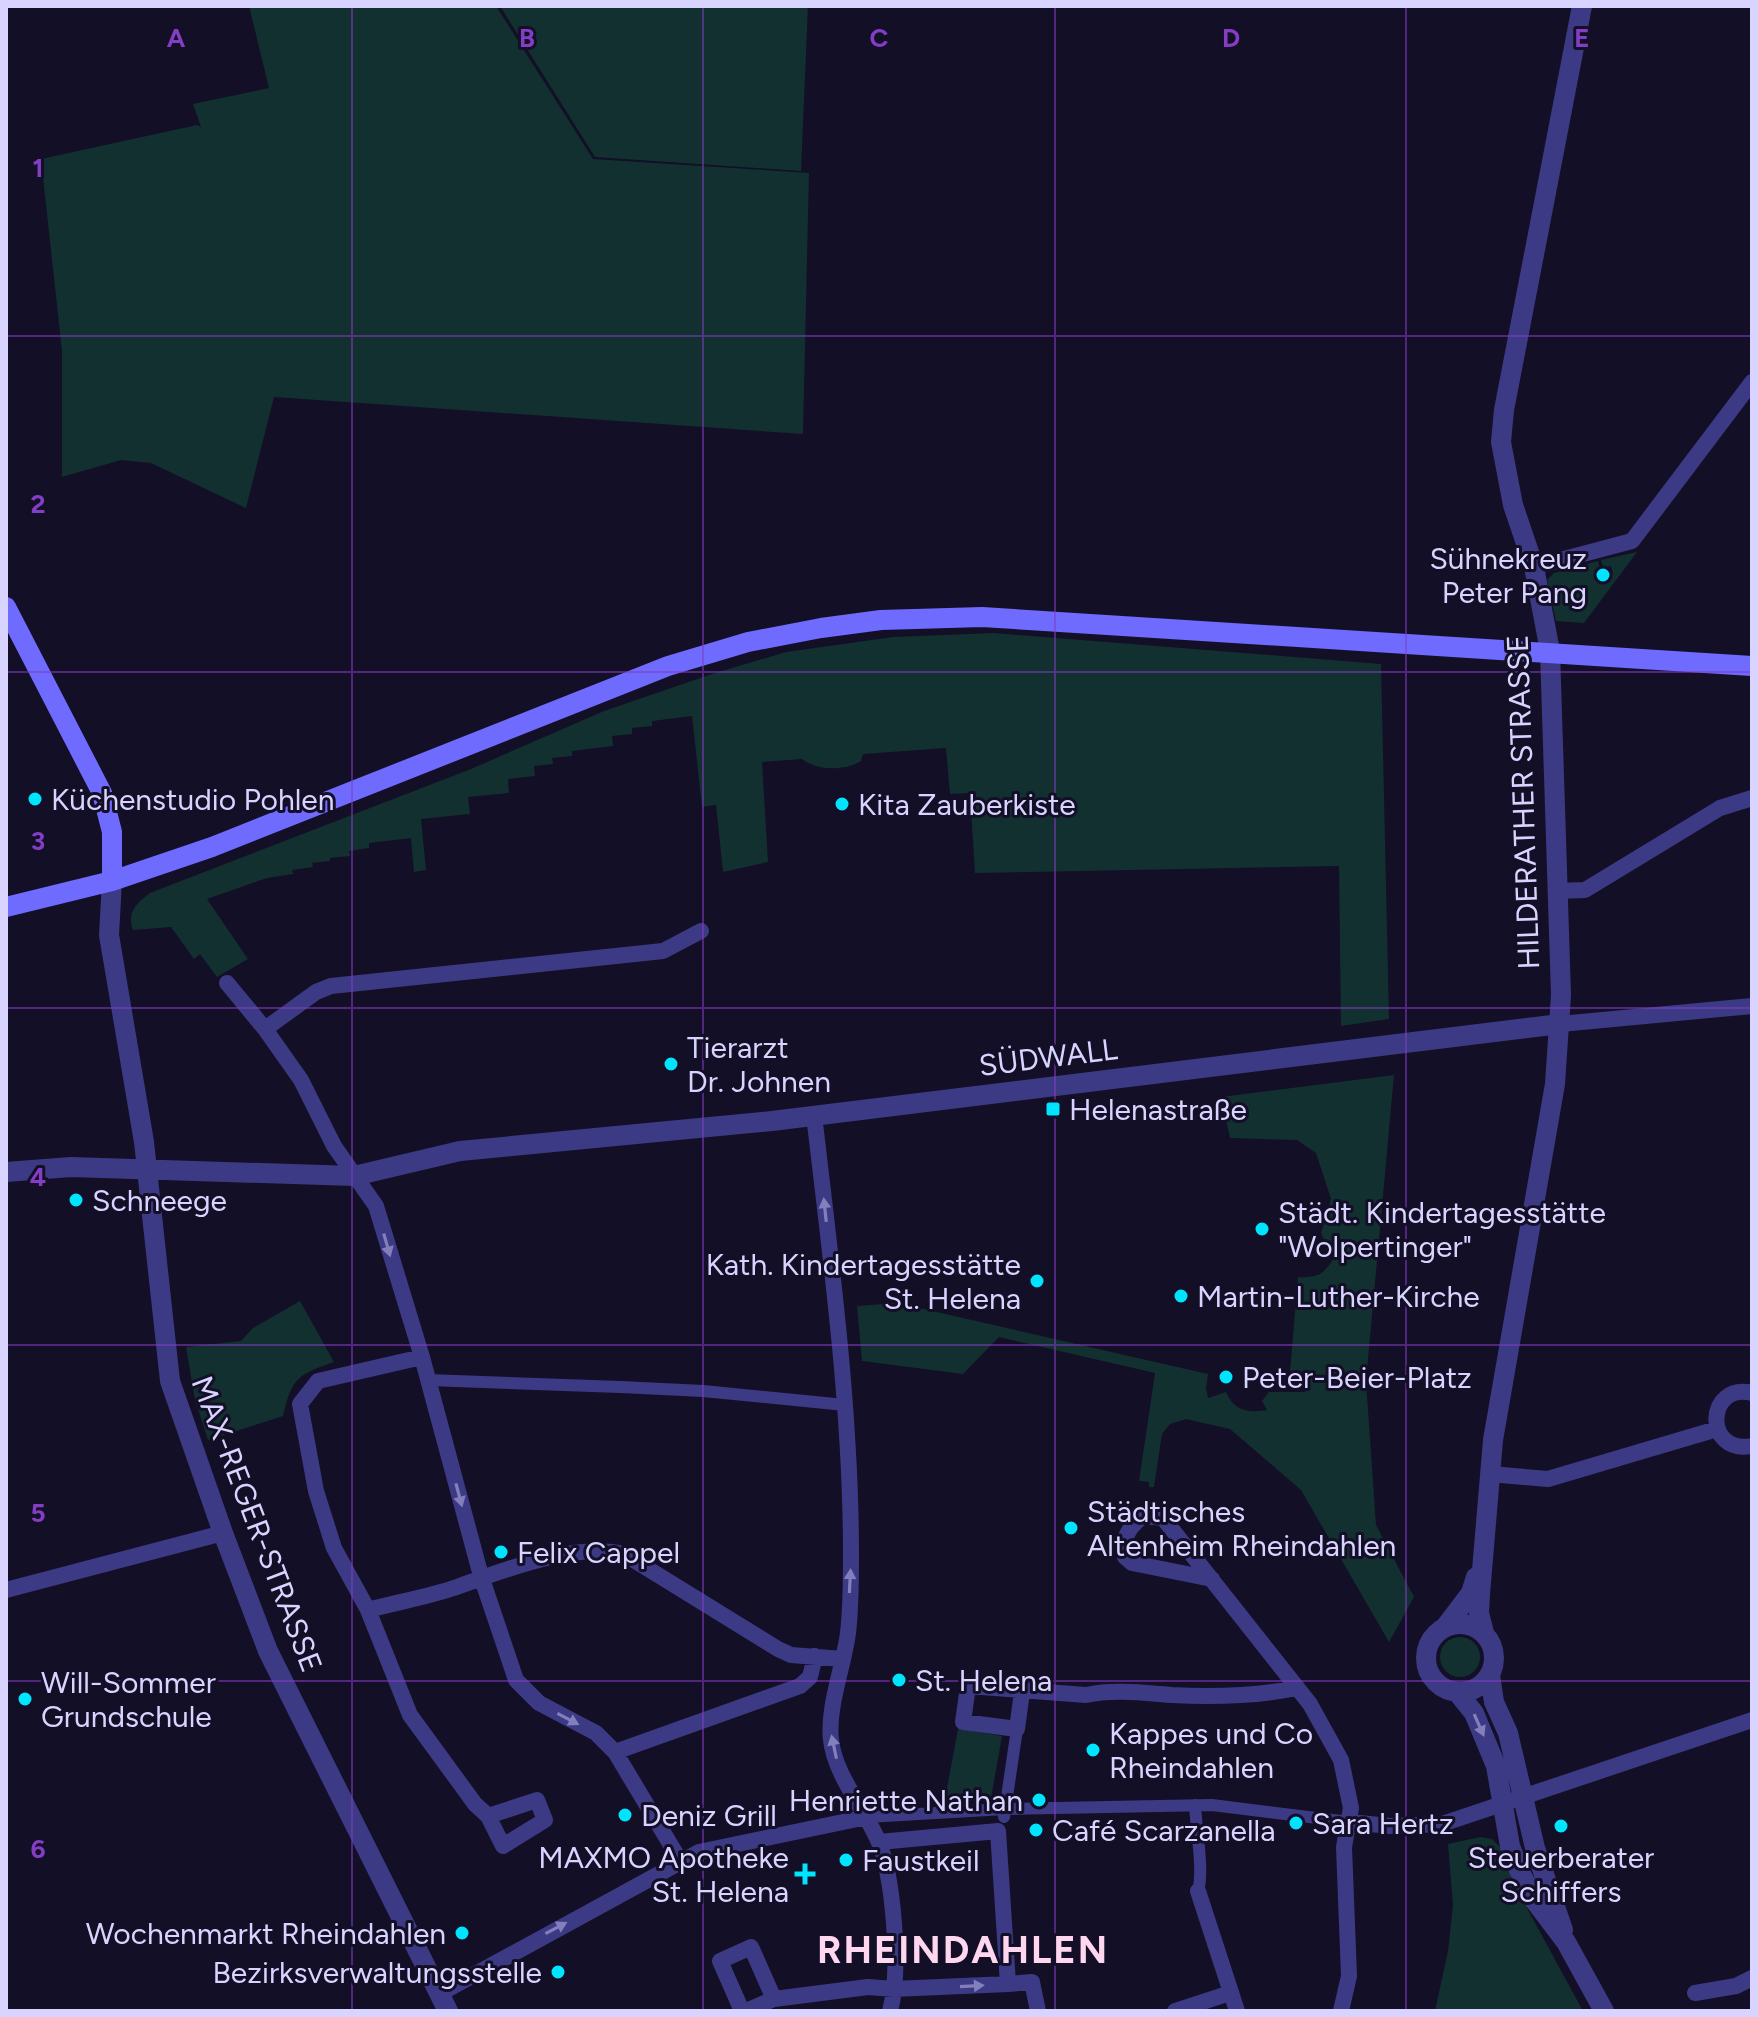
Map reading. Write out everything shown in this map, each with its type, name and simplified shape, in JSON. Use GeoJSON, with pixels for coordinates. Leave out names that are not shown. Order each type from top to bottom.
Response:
{"type":"FeatureCollection","features":[{"type":"Feature","properties":{"kind":"main road"},"geometry":{"type":"LineString","coordinates":[[6,607],[102,793],[112,832],[112,881]]}},
{"type":"Feature","properties":{"kind":"main road"},"geometry":{"type":"LineString","coordinates":[[6,907],[112,881],[227,842],[668,666],[748,642],[821,628],[881,620],[982,617],[1752,666]]}},
{"type":"Feature","properties":{"kind":"street","name":"HILDERATHER STRASSE"},"geometry":{"type":"LineString","coordinates":[[1484,1633],[1479,1613],[1493,1440],[1555,1084],[1560,1024],[1550,651],[1534,567],[1513,505],[1501,442],[1507,394],[1582,6]]}},
{"type":"Feature","properties":{"kind":"street"},"geometry":{"type":"LineString","coordinates":[[1534,567],[1632,541],[1752,382]]}},
{"type":"Feature","properties":{"kind":"street"},"geometry":{"type":"LineString","coordinates":[[1557,891],[1585,890],[1720,808],[1752,798]]}},
{"type":"Feature","properties":{"kind":"street","name":"MAX-REGER-STRASSE"},"geometry":{"type":"LineString","coordinates":[[112,881],[109,935],[147,1169],[170,1381],[268,1651],[444,2002]]}},
{"type":"Feature","properties":{"kind":"street"},"geometry":{"type":"LineString","coordinates":[[265,1029],[316,992],[331,986],[663,951],[701,931]]}},
{"type":"Feature","properties":{"kind":"street"},"geometry":{"type":"LineString","coordinates":[[227,983],[301,1080],[334,1146],[376,1206],[422,1357],[481,1576],[516,1680],[539,1703],[596,1733],[615,1752],[681,1862]]}},
{"type":"Feature","properties":{"kind":"street","name":"SÜDWALL"},"geometry":{"type":"LineString","coordinates":[[6,1172],[71,1167],[354,1176],[460,1151],[814,1115],[1560,1024],[1752,1006]]}},
{"type":"Feature","properties":{"kind":"street"},"geometry":{"type":"LineString","coordinates":[[814,1115],[850,1458],[848,1632],[831,1741],[838,1764],[879,1842],[887,1875],[893,1925],[894,1989],[890,2011]]}},
{"type":"Feature","properties":{"kind":"street"},"geometry":{"type":"LineString","coordinates":[[422,1357],[318,1381],[300,1404],[316,1491],[334,1548],[368,1610],[410,1715],[475,1804],[488,1816]]}},
{"type":"Feature","properties":{"kind":"street"},"geometry":{"type":"LineString","coordinates":[[428,1380],[703,1391],[845,1405]]}},
{"type":"Feature","properties":{"kind":"street"},"geometry":{"type":"LineString","coordinates":[[1752,1393],[1734,1393],[1724,1399],[1715,1419],[1723,1439],[1743,1448],[1752,1446]]}},
{"type":"Feature","properties":{"kind":"street"},"geometry":{"type":"LineString","coordinates":[[1490,1474],[1548,1479],[1717,1429]]}},
{"type":"Feature","properties":{"kind":"street"},"geometry":{"type":"LineString","coordinates":[[1212,1579],[1132,1563],[1123,1550],[1130,1527],[1143,1516],[1163,1518],[1212,1579],[1310,1704],[1341,1760],[1351,1808],[1344,1847],[1349,1976],[1341,2011]]}},
{"type":"Feature","properties":{"kind":"street"},"geometry":{"type":"LineString","coordinates":[[6,1590],[223,1533]]}},
{"type":"Feature","properties":{"kind":"street"},"geometry":{"type":"LineString","coordinates":[[368,1610],[457,1587],[481,1576],[606,1549],[624,1554],[778,1649],[791,1655],[843,1659]]}},
{"type":"Feature","properties":{"kind":"street","name":"HILDERATHER STRASSE"},"geometry":{"type":"LineString","coordinates":[[1446,1626],[1471,1593],[1483,1554]]}},
{"type":"Feature","properties":{"kind":"street"},"geometry":{"type":"LineString","coordinates":[[1490,1675],[1470,1691],[1446,1689],[1436,1682],[1426,1662],[1430,1641],[1446,1626],[1459,1623],[1473,1626],[1484,1633],[1494,1653],[1490,1675],[1494,1702],[1508,1733],[1535,1848],[1566,1942]]}},
{"type":"Feature","properties":{"kind":"street"},"geometry":{"type":"LineString","coordinates":[[615,1752],[800,1686],[810,1677],[815,1656]]}},
{"type":"Feature","properties":{"kind":"street"},"geometry":{"type":"LineString","coordinates":[[1017,1729],[963,1722],[968,1686],[1086,1695],[1103,1691],[1202,1696],[1297,1688]]}},
{"type":"Feature","properties":{"kind":"street"},"geometry":{"type":"LineString","coordinates":[[1005,1813],[1022,1692]]}},
{"type":"Feature","properties":{"kind":"street"},"geometry":{"type":"LineString","coordinates":[[1457,1692],[1474,1713],[1491,1754],[1510,1846],[1519,1870],[1535,1901],[1566,1942],[1604,2011]]}},
{"type":"Feature","properties":{"kind":"street"},"geometry":{"type":"LineString","coordinates":[[444,2002],[699,1852],[867,1817],[1195,1805],[1239,1806],[1390,1826],[1442,1824],[1752,1720]]}},
{"type":"Feature","properties":{"kind":"street"},"geometry":{"type":"LineString","coordinates":[[1195,1805],[1202,1879],[1198,1891],[1237,2011]]}},
{"type":"Feature","properties":{"kind":"street"},"geometry":{"type":"LineString","coordinates":[[879,1842],[998,1831],[1008,1984]]}},
{"type":"Feature","properties":{"kind":"street"},"geometry":{"type":"LineString","coordinates":[[774,1999],[751,1947],[720,1961],[744,2011],[774,1999],[868,1987],[894,1989],[1032,1982],[1038,2011]]}},
{"type":"Feature","properties":{"kind":"street"},"geometry":{"type":"LineString","coordinates":[[1695,1993],[1736,1986],[1752,1978]]}},
{"type":"Feature","properties":{"kind":"street"},"geometry":{"type":"LineString","coordinates":[[1175,2011],[1230,1993]]}},
{"type":"Feature","properties":{"kind":"green space"},"geometry":{"type":"Polygon","coordinates":[[[249,6],[496,6],[593,159],[809,173],[803,434],[274,397],[246,508],[151,463],[121,460],[62,477],[62,351],[41,159],[197,125],[201,127],[193,104],[269,88],[249,6]]]}},
{"type":"Feature","properties":{"kind":"green space"},"geometry":{"type":"Polygon","coordinates":[[[500,6],[808,6],[801,171],[595,157],[500,6]]]}},
{"type":"Feature","properties":{"kind":"green space"},"geometry":{"type":"Polygon","coordinates":[[[1637,552],[1584,623],[1556,621],[1547,580],[1554,573],[1598,561],[1600,569],[1594,571],[1597,579],[1613,574],[1611,566],[1603,568],[1601,560],[1637,552]]]}},
{"type":"Feature","properties":{"kind":"green space"},"geometry":{"type":"Polygon","coordinates":[[[994,633],[1381,664],[1389,1019],[1341,1026],[1339,866],[975,873],[970,793],[950,794],[946,748],[863,754],[861,761],[839,768],[823,768],[802,759],[762,762],[768,862],[723,872],[716,805],[702,807],[692,716],[652,721],[652,726],[632,728],[632,734],[612,736],[613,746],[572,751],[572,756],[552,758],[553,764],[534,766],[535,776],[508,779],[509,793],[468,797],[470,814],[421,819],[426,870],[414,872],[411,838],[369,843],[369,848],[349,851],[350,856],[312,863],[313,867],[292,870],[293,874],[267,878],[207,899],[248,959],[217,977],[200,954],[194,959],[171,927],[133,930],[132,913],[150,893],[471,769],[604,711],[786,652],[893,637],[994,633]]]}},
{"type":"Feature","properties":{"kind":"green space"},"geometry":{"type":"Polygon","coordinates":[[[1394,1075],[1366,1381],[1376,1525],[1414,1597],[1389,1642],[1301,1490],[1230,1429],[1186,1419],[1170,1424],[1162,1434],[1154,1487],[1149,1487],[1149,1482],[1139,1481],[1155,1373],[999,1337],[963,1374],[862,1361],[857,1306],[897,1303],[1208,1374],[1208,1398],[1226,1392],[1237,1407],[1248,1411],[1267,1410],[1262,1401],[1269,1392],[1305,1392],[1306,1383],[1289,1384],[1298,1277],[1319,1274],[1333,1259],[1321,1233],[1331,1199],[1316,1153],[1297,1140],[1230,1138],[1221,1097],[1394,1075]]]}},
{"type":"Feature","properties":{"kind":"green space"},"geometry":{"type":"Polygon","coordinates":[[[300,1301],[334,1362],[298,1380],[283,1416],[208,1440],[195,1400],[186,1347],[241,1341],[253,1328],[300,1301]]]}},
{"type":"Feature","properties":{"kind":"green space"},"geometry":{"type":"Polygon","coordinates":[[[1460,1637],[1474,1643],[1480,1657],[1474,1671],[1460,1677],[1446,1671],[1440,1657],[1446,1643],[1460,1637]]]}},
{"type":"Feature","properties":{"kind":"green space"},"geometry":{"type":"Polygon","coordinates":[[[958,1729],[1002,1736],[991,1798],[944,1804],[958,1729]]]}},
{"type":"Feature","properties":{"kind":"green space"},"geometry":{"type":"Polygon","coordinates":[[[1480,1837],[1492,1839],[1505,1852],[1528,1910],[1583,2011],[1435,2011],[1448,1951],[1453,1905],[1448,1844],[1480,1837]]]}},
{"type":"Feature","properties":{"kind":"place","name":"Sühnekreuz Peter Pang"},"geometry":{"type":"Point","coordinates":[1603,575]}},
{"type":"Feature","properties":{"kind":"place","name":"Küchenstudio Pohlen"},"geometry":{"type":"Point","coordinates":[35,799]}},
{"type":"Feature","properties":{"kind":"place","name":"Kita Zauberkiste"},"geometry":{"type":"Point","coordinates":[842,804]}},
{"type":"Feature","properties":{"kind":"place","name":"Tierarzt Dr. Johnen"},"geometry":{"type":"Point","coordinates":[671,1064]}},
{"type":"Feature","properties":{"kind":"place","name":"Helenastraße"},"geometry":{"type":"Point","coordinates":[1053,1109]}},
{"type":"Feature","properties":{"kind":"place","name":"Schneege"},"geometry":{"type":"Point","coordinates":[76,1200]}},
{"type":"Feature","properties":{"kind":"place","name":"Städt. Kindertagesstätte \"Wolpertinger\""},"geometry":{"type":"Point","coordinates":[1262,1229]}},
{"type":"Feature","properties":{"kind":"place","name":"Kath. Kindertagesstätte St. Helena"},"geometry":{"type":"Point","coordinates":[1037,1281]}},
{"type":"Feature","properties":{"kind":"place","name":"Martin-Luther-Kirche"},"geometry":{"type":"Point","coordinates":[1181,1296]}},
{"type":"Feature","properties":{"kind":"place","name":"Peter-Beier-Platz"},"geometry":{"type":"Point","coordinates":[1226,1377]}},
{"type":"Feature","properties":{"kind":"place","name":"Städtisches Altenheim Rheindahlen"},"geometry":{"type":"Point","coordinates":[1071,1528]}},
{"type":"Feature","properties":{"kind":"place","name":"Felix Cappel"},"geometry":{"type":"Point","coordinates":[501,1552]}},
{"type":"Feature","properties":{"kind":"place","name":"St. Helena"},"geometry":{"type":"Point","coordinates":[899,1680]}},
{"type":"Feature","properties":{"kind":"place","name":"Will-Sommer Grundschule"},"geometry":{"type":"Point","coordinates":[25,1699]}},
{"type":"Feature","properties":{"kind":"place","name":"Kappes und Co Rheindahlen"},"geometry":{"type":"Point","coordinates":[1093,1750]}},
{"type":"Feature","properties":{"kind":"place","name":"Henriette Nathan"},"geometry":{"type":"Point","coordinates":[1039,1800]}},
{"type":"Feature","properties":{"kind":"place","name":"Deniz Grill"},"geometry":{"type":"Point","coordinates":[625,1815]}},
{"type":"Feature","properties":{"kind":"place","name":"Sara Hertz"},"geometry":{"type":"Point","coordinates":[1296,1823]}},
{"type":"Feature","properties":{"kind":"place","name":"Steuerberater Schiffers"},"geometry":{"type":"Point","coordinates":[1561,1826]}},
{"type":"Feature","properties":{"kind":"place","name":"Café Scarzanella"},"geometry":{"type":"Point","coordinates":[1036,1830]}},
{"type":"Feature","properties":{"kind":"place","name":"Faustkeil"},"geometry":{"type":"Point","coordinates":[846,1860]}},
{"type":"Feature","properties":{"kind":"place","name":"MAXMO Apotheke St. Helena"},"geometry":{"type":"Point","coordinates":[805,1874]}},
{"type":"Feature","properties":{"kind":"place","name":"Wochenmarkt Rheindahlen"},"geometry":{"type":"Point","coordinates":[462,1933]}},
{"type":"Feature","properties":{"kind":"place","name":"Bezirksverwaltungsstelle"},"geometry":{"type":"Point","coordinates":[558,1972]}},
{"type":"Feature","properties":{"kind":"district","name":"RHEINDAHLEN"},"geometry":{"type":"Point","coordinates":[963,1950]}}]}
